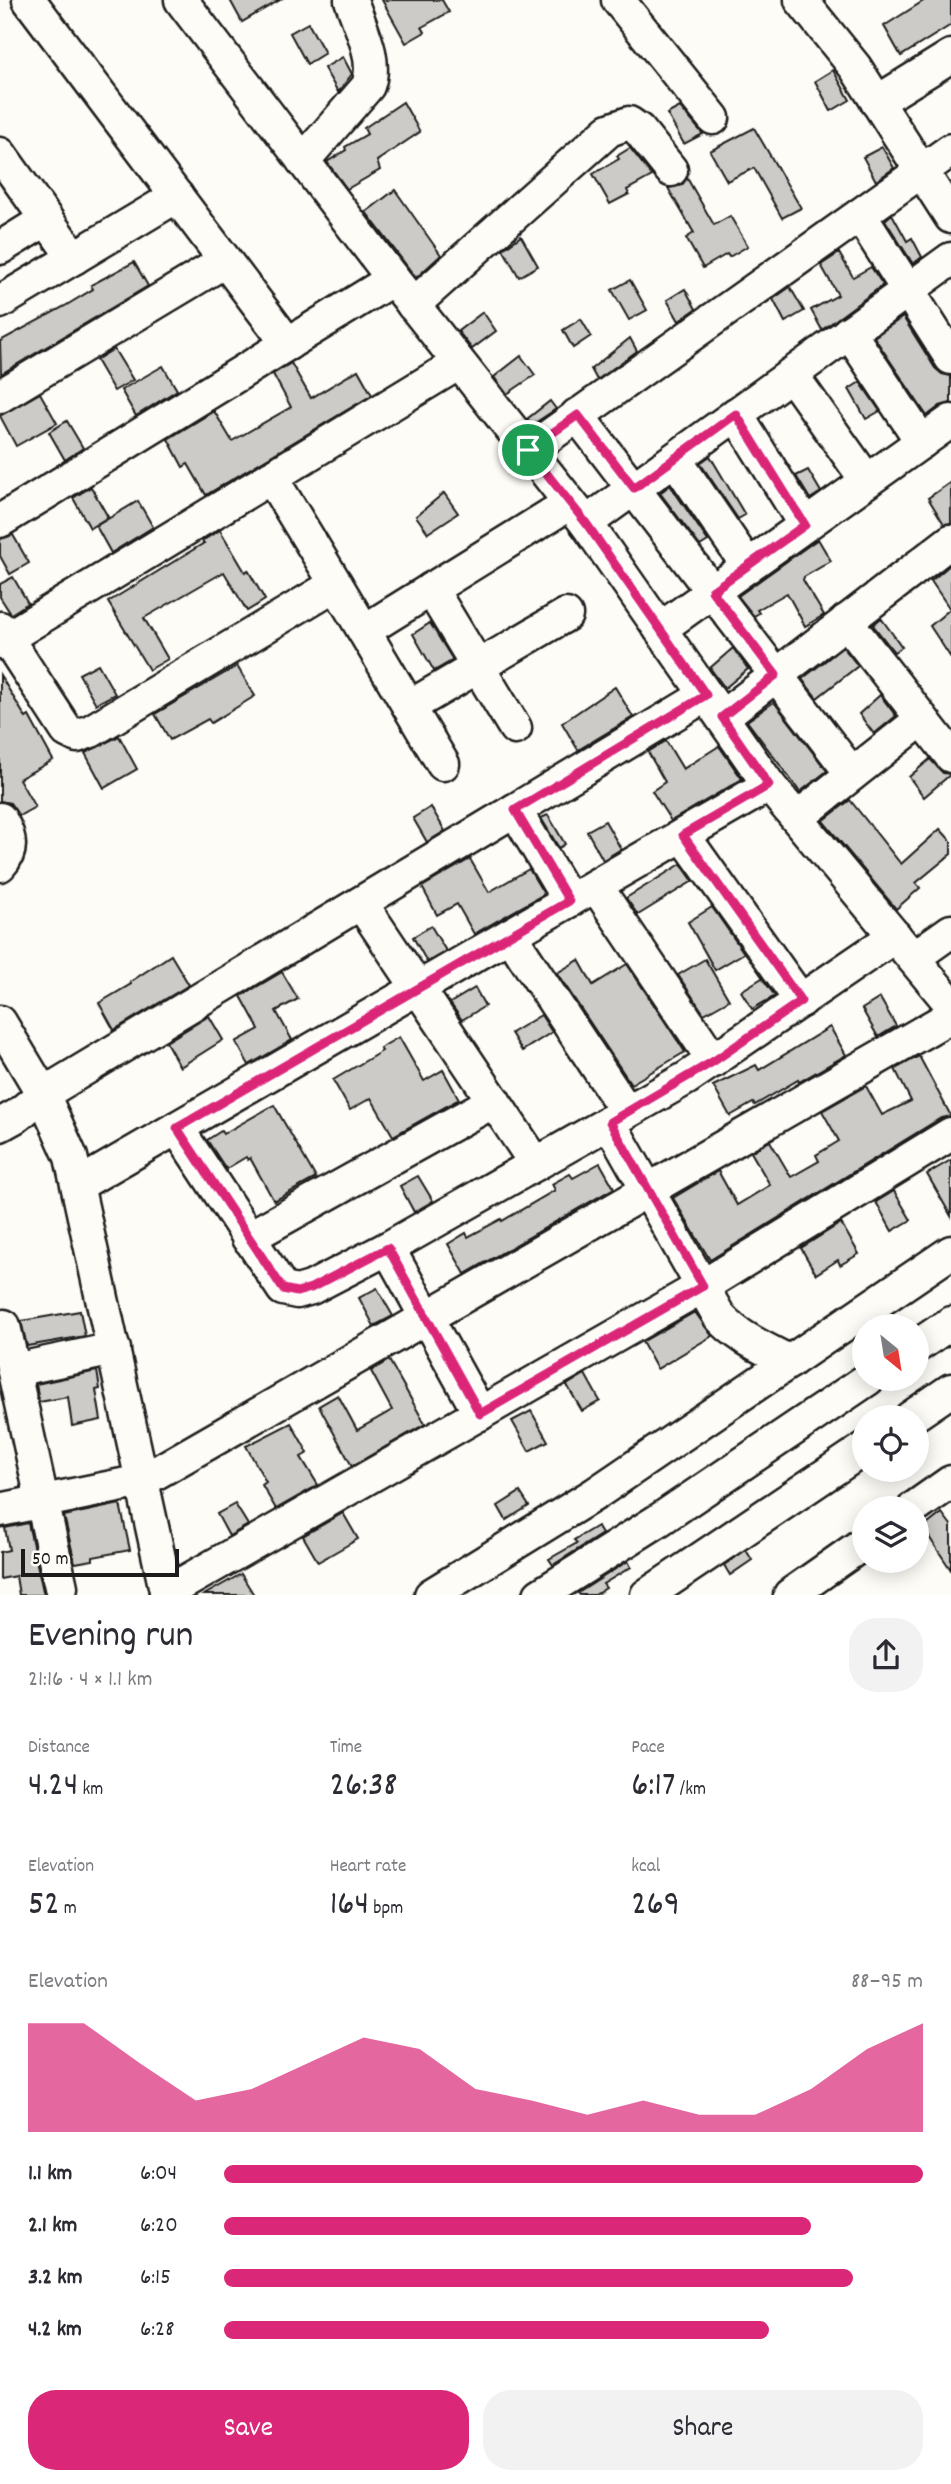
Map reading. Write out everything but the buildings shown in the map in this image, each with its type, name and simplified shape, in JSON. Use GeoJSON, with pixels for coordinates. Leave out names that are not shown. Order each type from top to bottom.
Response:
{"type":"FeatureCollection","features":[{"type":"Feature","properties":{"kind":"street"},"geometry":{"type":"LineString","coordinates":[[29,0],[288,344]]}},
{"type":"Feature","properties":{"kind":"street"},"geometry":{"type":"LineString","coordinates":[[181,0],[413,305],[578,513],[769,785],[951,1004]]}},
{"type":"Feature","properties":{"kind":"street"},"geometry":{"type":"LineString","coordinates":[[303,161],[368,86],[373,73],[351,0]]}},
{"type":"Feature","properties":{"kind":"street"},"geometry":{"type":"LineString","coordinates":[[618,0],[713,118]]}},
{"type":"Feature","properties":{"kind":"street"},"geometry":{"type":"LineString","coordinates":[[801,0],[841,47],[951,217]]}},
{"type":"Feature","properties":{"kind":"street"},"geometry":{"type":"LineString","coordinates":[[877,102],[951,56]]}},
{"type":"Feature","properties":{"kind":"street"},"geometry":{"type":"LineString","coordinates":[[413,305],[609,130],[629,123],[639,130],[671,170]]}},
{"type":"Feature","properties":{"kind":"street"},"geometry":{"type":"LineString","coordinates":[[528,450],[951,150]]}},
{"type":"Feature","properties":{"kind":"street"},"geometry":{"type":"LineString","coordinates":[[0,153],[74,258]]}},
{"type":"Feature","properties":{"kind":"street"},"geometry":{"type":"LineString","coordinates":[[0,302],[177,196]]}},
{"type":"Feature","properties":{"kind":"street"},"geometry":{"type":"LineString","coordinates":[[860,215],[951,358]]}},
{"type":"Feature","properties":{"kind":"street"},"geometry":{"type":"LineString","coordinates":[[0,248],[45,220]]}},
{"type":"Feature","properties":{"kind":"street"},"geometry":{"type":"LineString","coordinates":[[363,631],[431,589],[578,513],[634,488],[951,259]]}},
{"type":"Feature","properties":{"kind":"street"},"geometry":{"type":"LineString","coordinates":[[0,396],[225,261]]}},
{"type":"Feature","properties":{"kind":"street"},"geometry":{"type":"LineString","coordinates":[[0,521],[393,279]]}},
{"type":"Feature","properties":{"kind":"street"},"geometry":{"type":"LineString","coordinates":[[849,332],[922,442]]}},
{"type":"Feature","properties":{"kind":"street"},"geometry":{"type":"LineString","coordinates":[[335,584],[91,731],[77,736],[67,731],[61,723],[2,636],[459,363]]}},
{"type":"Feature","properties":{"kind":"street"},"geometry":{"type":"LineString","coordinates":[[791,374],[867,481]]}},
{"type":"Feature","properties":{"kind":"street"},"geometry":{"type":"LineString","coordinates":[[736,414],[805,525]]}},
{"type":"Feature","properties":{"kind":"street"},"geometry":{"type":"LineString","coordinates":[[578,415],[852,774]]}},
{"type":"Feature","properties":{"kind":"street"},"geometry":{"type":"LineString","coordinates":[[660,629],[951,421]]}},
{"type":"Feature","properties":{"kind":"street"},"geometry":{"type":"LineString","coordinates":[[675,459],[748,566]]}},
{"type":"Feature","properties":{"kind":"street"},"geometry":{"type":"LineString","coordinates":[[271,477],[443,764]]}},
{"type":"Feature","properties":{"kind":"street"},"geometry":{"type":"LineString","coordinates":[[0,1125],[18,1115],[43,1094],[515,810],[776,675],[951,541]]}},
{"type":"Feature","properties":{"kind":"street"},"geometry":{"type":"LineString","coordinates":[[431,589],[515,728]]}},
{"type":"Feature","properties":{"kind":"street"},"geometry":{"type":"LineString","coordinates":[[409,707],[566,615]]}},
{"type":"Feature","properties":{"kind":"street"},"geometry":{"type":"LineString","coordinates":[[846,621],[951,756]]}},
{"type":"Feature","properties":{"kind":"street"},"geometry":{"type":"LineString","coordinates":[[797,818],[922,719]]}},
{"type":"Feature","properties":{"kind":"street"},"geometry":{"type":"LineString","coordinates":[[78,1185],[769,785]]}},
{"type":"Feature","properties":{"kind":"street"},"geometry":{"type":"LineString","coordinates":[[515,810],[569,901]]}},
{"type":"Feature","properties":{"kind":"street"},"geometry":{"type":"LineString","coordinates":[[0,819],[7,831],[10,845],[6,858],[0,865]]}},
{"type":"Feature","properties":{"kind":"street"},"geometry":{"type":"LineString","coordinates":[[683,835],[801,1001]]}},
{"type":"Feature","properties":{"kind":"street"},"geometry":{"type":"LineString","coordinates":[[596,886],[714,1061]]}},
{"type":"Feature","properties":{"kind":"street"},"geometry":{"type":"LineString","coordinates":[[361,903],[536,1164]]}},
{"type":"Feature","properties":{"kind":"street"},"geometry":{"type":"LineString","coordinates":[[177,1128],[283,1289],[297,1292],[311,1288],[388,1248],[618,1117],[714,1061],[801,1001],[904,947],[951,931]]}},
{"type":"Feature","properties":{"kind":"street"},"geometry":{"type":"LineString","coordinates":[[510,935],[618,1117],[649,1189],[719,1315],[730,1328],[744,1338],[790,1362]]}},
{"type":"Feature","properties":{"kind":"street"},"geometry":{"type":"LineString","coordinates":[[0,1510],[142,1481],[951,1016]]}},
{"type":"Feature","properties":{"kind":"street"},"geometry":{"type":"LineString","coordinates":[[0,1022],[43,1094],[71,1157],[166,1594],[703,1286],[951,1134]]}},
{"type":"Feature","properties":{"kind":"street"},"geometry":{"type":"LineString","coordinates":[[248,1238],[494,1101]]}},
{"type":"Feature","properties":{"kind":"street"},"geometry":{"type":"LineString","coordinates":[[388,1248],[480,1414]]}},
{"type":"Feature","properties":{"kind":"street"},"geometry":{"type":"LineString","coordinates":[[431,1595],[595,1494],[951,1252]]}},
{"type":"Feature","properties":{"kind":"street"},"geometry":{"type":"LineString","coordinates":[[929,1338],[951,1323]]}},
{"type":"Feature","properties":{"kind":"street"},"geometry":{"type":"LineString","coordinates":[[4,1326],[61,1587]]}},
{"type":"Feature","properties":{"kind":"street"},"geometry":{"type":"LineString","coordinates":[[14,1370],[114,1349]]}},
{"type":"Feature","properties":{"kind":"street"},"geometry":{"type":"LineString","coordinates":[[540,1595],[659,1520],[852,1390]]}},
{"type":"Feature","properties":{"kind":"street"},"geometry":{"type":"LineString","coordinates":[[929,1405],[951,1390]]}},
{"type":"Feature","properties":{"kind":"street"},"geometry":{"type":"LineString","coordinates":[[647,1595],[852,1457]]}},
{"type":"Feature","properties":{"kind":"street"},"geometry":{"type":"LineString","coordinates":[[929,1497],[951,1482]]}},
{"type":"Feature","properties":{"kind":"street"},"geometry":{"type":"LineString","coordinates":[[790,1595],[852,1551]]}},
{"type":"Feature","properties":{"kind":"route"},"geometry":{"type":"LineString","coordinates":[[736,414],[805,525],[712,591],[776,675],[722,717],[769,785],[683,835],[801,1001],[714,1061],[610,1122],[703,1286],[480,1414],[388,1248],[311,1288],[297,1292],[283,1289],[177,1128],[569,901],[515,810],[706,695],[586,523],[528,450],[578,415],[634,488],[736,414]]}}]}
